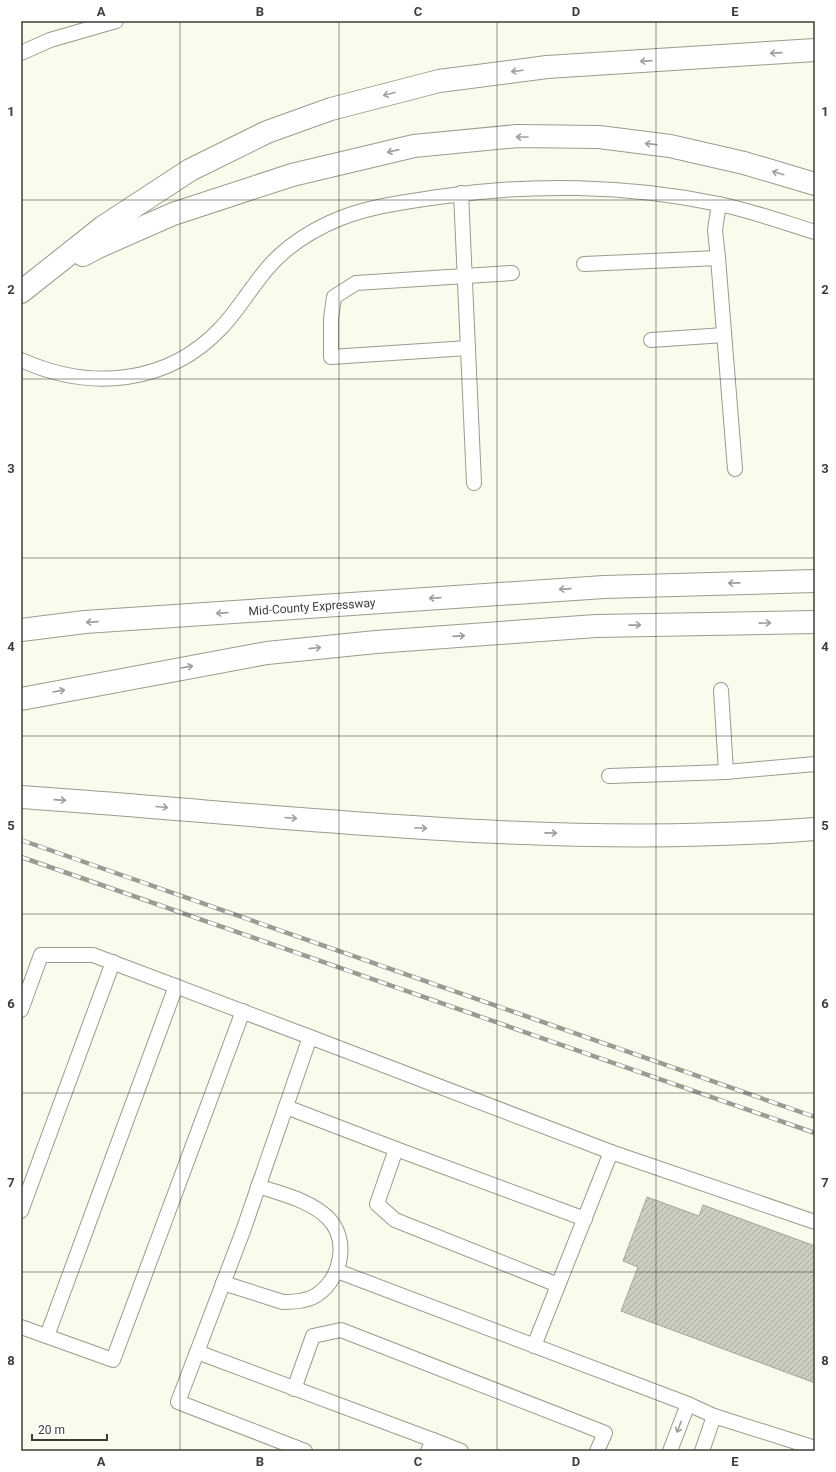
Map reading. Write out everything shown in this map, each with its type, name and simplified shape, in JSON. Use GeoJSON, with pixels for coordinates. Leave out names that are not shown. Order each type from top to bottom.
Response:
{"type":"FeatureCollection","features":[{"type":"Feature","properties":{"kind":"highway"},"geometry":{"type":"LineString","coordinates":[[21,292],[103,227],[190,170],[267,132],[331,109],[439,80],[547,67],[815,50]]}},
{"type":"Feature","properties":{"kind":"highway"},"geometry":{"type":"LineString","coordinates":[[21,292],[98,247],[173,214],[292,175],[414,146],[517,136],[599,137],[678,148],[744,163],[815,184]]}},
{"type":"Feature","properties":{"kind":"highway","name":"Mid-County Expressway"},"geometry":{"type":"LineString","coordinates":[[21,630],[85,622],[604,587],[815,581]]}},
{"type":"Feature","properties":{"kind":"highway"},"geometry":{"type":"LineString","coordinates":[[21,699],[267,653],[376,642],[596,626],[815,622]]}},
{"type":"Feature","properties":{"kind":"highway"},"geometry":{"type":"LineString","coordinates":[[21,797],[389,827],[512,832],[644,836],[778,832],[815,829]]}},
{"type":"Feature","properties":{"kind":"lane"},"geometry":{"type":"LineString","coordinates":[[21,54],[50,40],[116,21]]}},
{"type":"Feature","properties":{"kind":"lane"},"geometry":{"type":"LineString","coordinates":[[21,360],[42,369],[68,376],[94,379],[144,374],[165,368],[208,341],[222,327],[274,261],[296,242],[314,230],[341,218],[382,205],[461,193],[517,189],[580,188],[651,194],[719,204],[815,232]]}},
{"type":"Feature","properties":{"kind":"lane"},"geometry":{"type":"LineString","coordinates":[[461,193],[474,483]]}},
{"type":"Feature","properties":{"kind":"lane"},"geometry":{"type":"LineString","coordinates":[[719,204],[715,230],[735,469]]}},
{"type":"Feature","properties":{"kind":"lane"},"geometry":{"type":"LineString","coordinates":[[584,264],[718,258]]}},
{"type":"Feature","properties":{"kind":"lane"},"geometry":{"type":"LineString","coordinates":[[468,348],[331,357],[331,319],[334,297],[356,283],[512,273]]}},
{"type":"Feature","properties":{"kind":"lane"},"geometry":{"type":"LineString","coordinates":[[651,340],[724,335]]}},
{"type":"Feature","properties":{"kind":"lane"},"geometry":{"type":"LineString","coordinates":[[721,690],[726,772]]}},
{"type":"Feature","properties":{"kind":"lane"},"geometry":{"type":"LineString","coordinates":[[610,776],[726,772],[815,764]]}},
{"type":"Feature","properties":{"kind":"lane"},"geometry":{"type":"LineString","coordinates":[[21,1010],[41,955],[93,955],[310,1036],[611,1152],[815,1222]]}},
{"type":"Feature","properties":{"kind":"lane"},"geometry":{"type":"LineString","coordinates":[[21,1211],[113,962]]}},
{"type":"Feature","properties":{"kind":"lane"},"geometry":{"type":"LineString","coordinates":[[47,1336],[176,986]]}},
{"type":"Feature","properties":{"kind":"lane"},"geometry":{"type":"LineString","coordinates":[[21,1326],[113,1360],[243,1011]]}},
{"type":"Feature","properties":{"kind":"lane"},"geometry":{"type":"LineString","coordinates":[[305,1451],[178,1402],[258,1186],[310,1036]]}},
{"type":"Feature","properties":{"kind":"lane"},"geometry":{"type":"LineString","coordinates":[[286,1107],[585,1218]]}},
{"type":"Feature","properties":{"kind":"lane"},"geometry":{"type":"LineString","coordinates":[[396,1149],[377,1204],[395,1220],[558,1285]]}},
{"type":"Feature","properties":{"kind":"lane"},"geometry":{"type":"LineString","coordinates":[[534,1346],[611,1152]]}},
{"type":"Feature","properties":{"kind":"lane"},"geometry":{"type":"LineString","coordinates":[[223,1282],[283,1302],[292,1302],[310,1298],[319,1294],[332,1281],[337,1271],[341,1254],[340,1243],[334,1226],[328,1218],[314,1207],[258,1186]]}},
{"type":"Feature","properties":{"kind":"lane"},"geometry":{"type":"LineString","coordinates":[[337,1271],[688,1404],[714,1416],[815,1448]]}},
{"type":"Feature","properties":{"kind":"lane"},"geometry":{"type":"LineString","coordinates":[[294,1389],[314,1336],[341,1330],[605,1433],[597,1451]]}},
{"type":"Feature","properties":{"kind":"lane"},"geometry":{"type":"LineString","coordinates":[[197,1352],[294,1389],[430,1446],[461,1451]]}},
{"type":"Feature","properties":{"kind":"lane"},"geometry":{"type":"LineString","coordinates":[[670,1451],[688,1404]]}},
{"type":"Feature","properties":{"kind":"lane"},"geometry":{"type":"LineString","coordinates":[[702,1451],[714,1416]]}},
{"type":"Feature","properties":{"kind":"building"},"geometry":{"type":"Polygon","coordinates":[[[647,1197],[699,1216],[703,1205],[815,1246],[815,1383],[621,1311],[638,1267],[623,1261],[647,1197]]]}},
{"type":"Feature","properties":{"kind":"railway"},"geometry":{"type":"LineString","coordinates":[[21,840],[815,1117]]}},
{"type":"Feature","properties":{"kind":"railway"},"geometry":{"type":"LineString","coordinates":[[21,857],[815,1133]]}}]}
